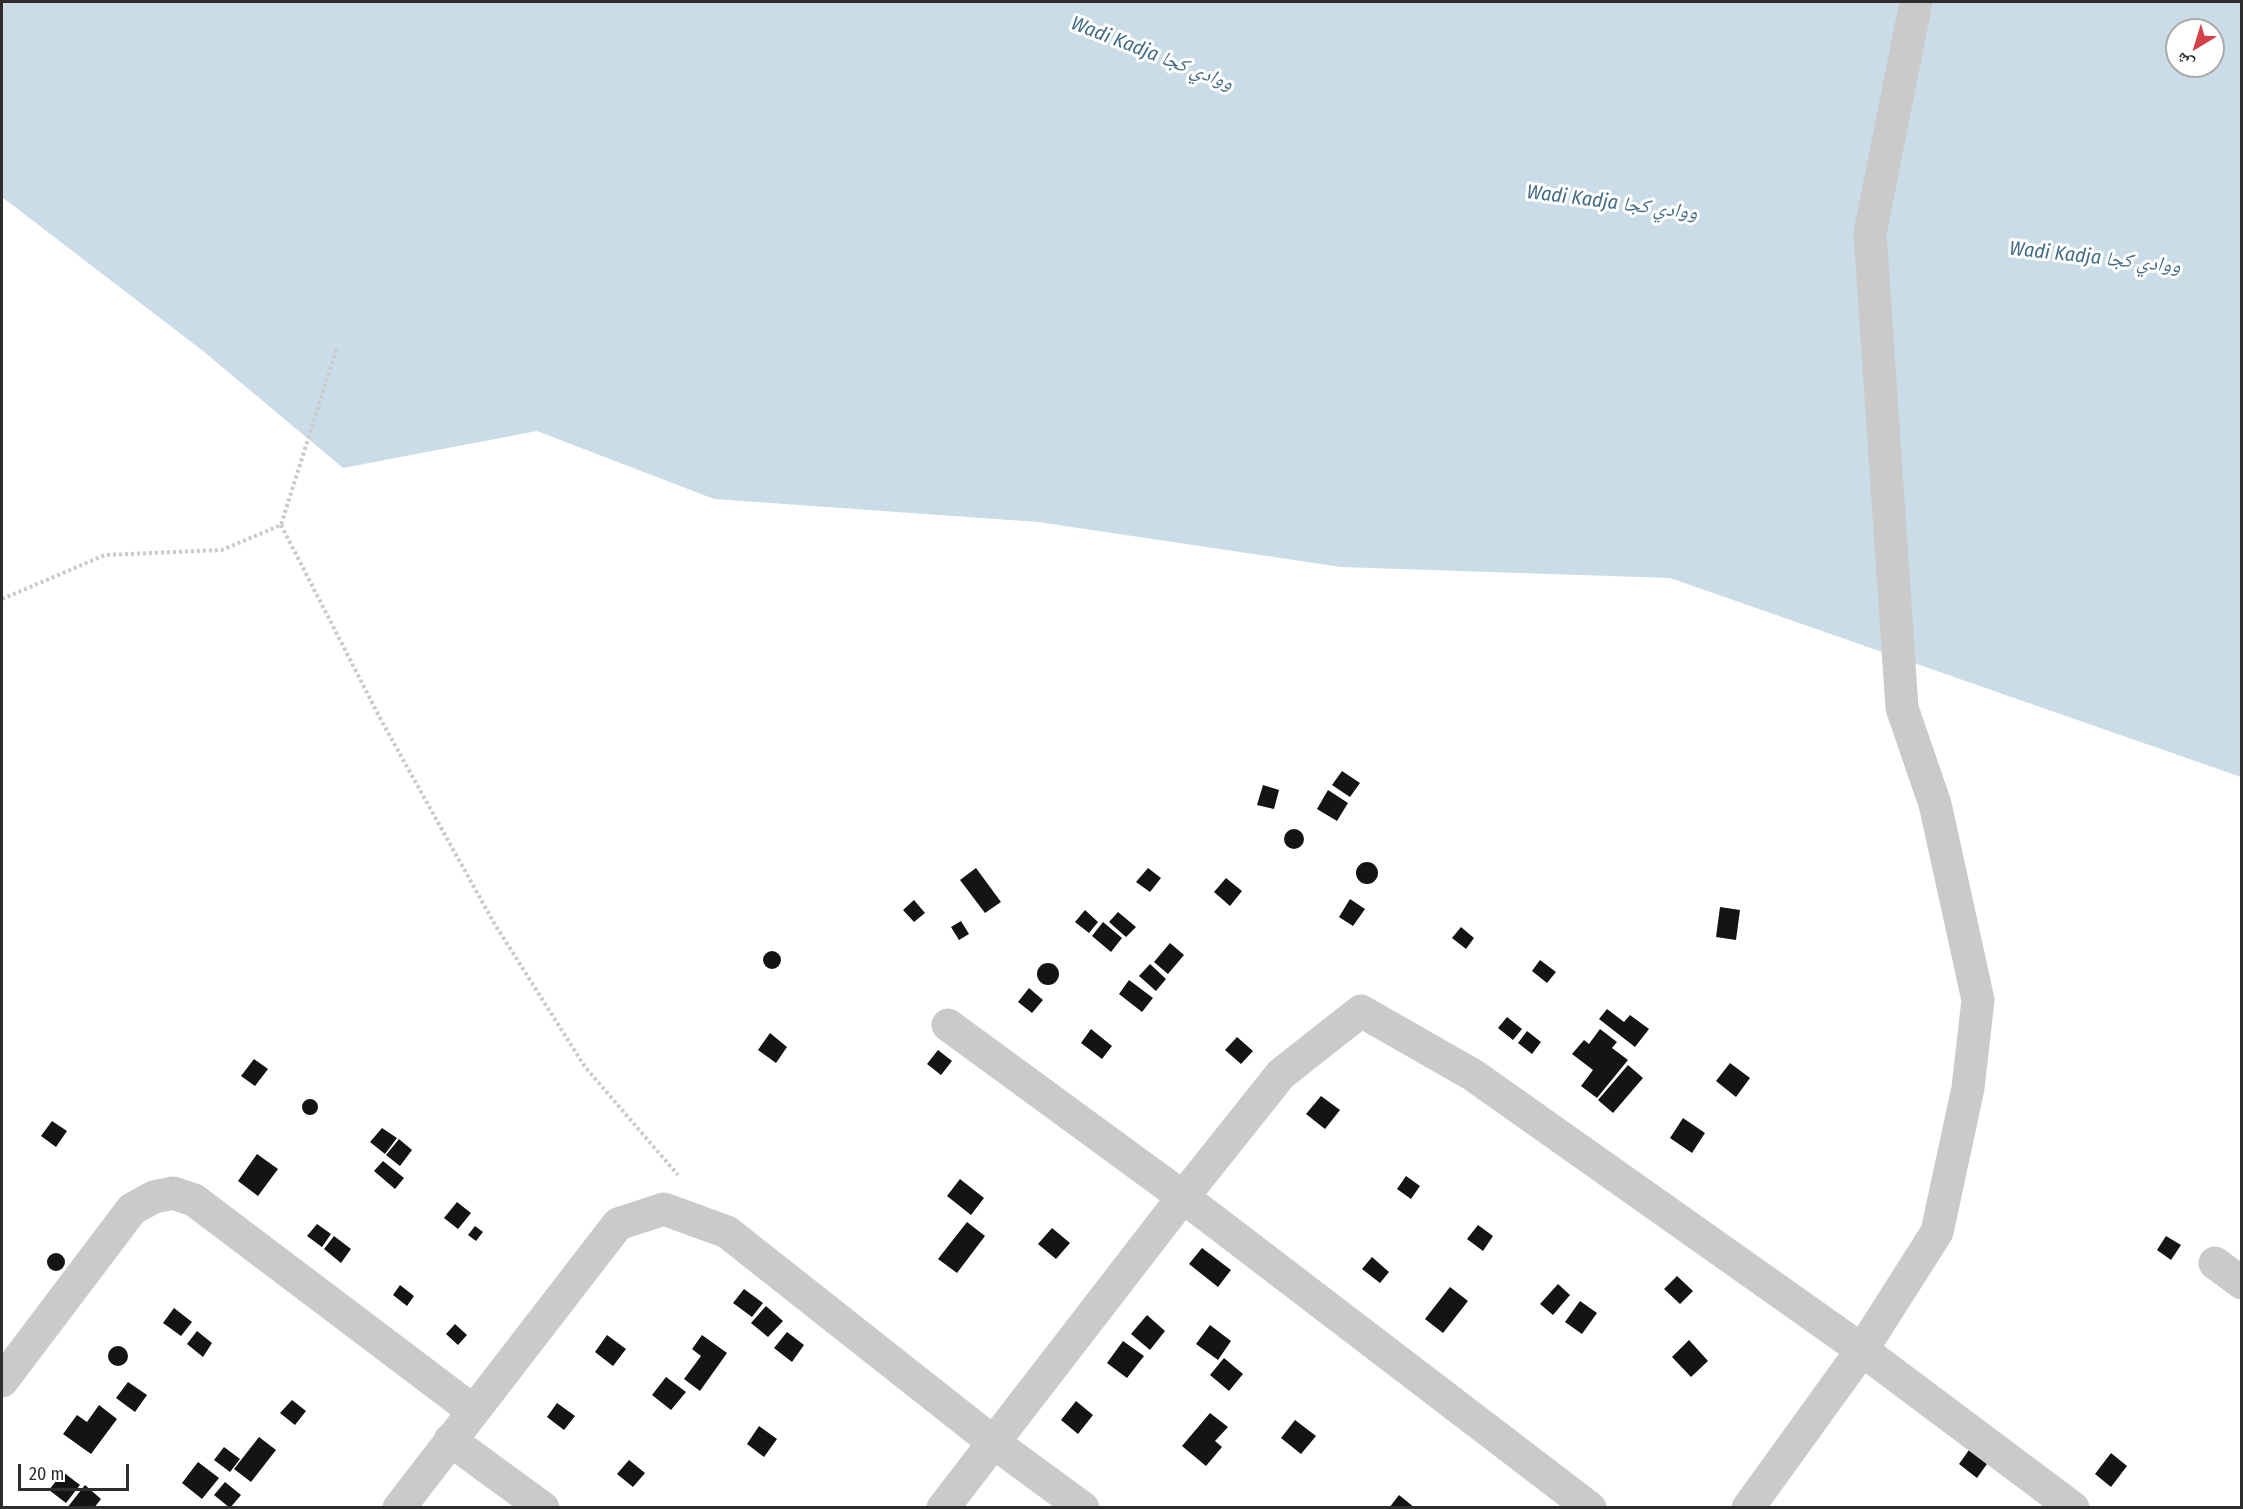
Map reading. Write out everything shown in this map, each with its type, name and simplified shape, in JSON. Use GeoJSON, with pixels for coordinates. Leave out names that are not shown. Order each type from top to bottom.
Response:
{"type":"FeatureCollection","features":[{"type":"Feature","properties":{"kind":"street"},"geometry":{"type":"LineString","coordinates":[[1748,1508],[1862,1350],[1936,1232],[1968,1088],[1978,1000],[1935,804],[1902,708],[1870,233],[1917,2]]}},
{"type":"Feature","properties":{"kind":"street"},"geometry":{"type":"LineString","coordinates":[[943,1508],[1182,1197],[1281,1074],[1361,1011],[1473,1075],[1862,1350],[2073,1508]]}},
{"type":"Feature","properties":{"kind":"street"},"geometry":{"type":"LineString","coordinates":[[948,1025],[1182,1197],[1590,1508]]}},
{"type":"Feature","properties":{"kind":"street"},"geometry":{"type":"LineString","coordinates":[[2,1381],[132,1209],[154,1197],[173,1193],[194,1200],[472,1410]]}},
{"type":"Feature","properties":{"kind":"street"},"geometry":{"type":"LineString","coordinates":[[399,1508],[472,1410],[618,1224],[664,1209],[727,1232],[993,1442],[1083,1508]]}},
{"type":"Feature","properties":{"kind":"street"},"geometry":{"type":"LineString","coordinates":[[2215,1263],[2241,1283]]}},
{"type":"Feature","properties":{"kind":"street"},"geometry":{"type":"LineString","coordinates":[[450,1440],[543,1508]]}},
{"type":"Feature","properties":{"kind":"path"},"geometry":{"type":"LineString","coordinates":[[337,346],[281,525],[381,720],[494,923],[585,1067],[682,1180]]}},
{"type":"Feature","properties":{"kind":"path"},"geometry":{"type":"LineString","coordinates":[[2,599],[105,555],[222,550],[281,525]]}},
{"type":"Feature","properties":{"kind":"water","name":"Wadi Kadja ووادي كجا"},"geometry":{"type":"Polygon","coordinates":[[[2,2],[2241,2],[2241,777],[1670,578],[1341,567],[1038,522],[714,499],[537,431],[343,468],[203,351],[2,197],[2,2]]]}},
{"type":"Feature","properties":{"kind":"building"},"geometry":{"type":"Polygon","coordinates":[[[1342,771],[1360,783],[1350,797],[1332,785],[1342,771]]]}},
{"type":"Feature","properties":{"kind":"building"},"geometry":{"type":"Polygon","coordinates":[[[1263,785],[1279,790],[1274,809],[1257,805],[1263,785]]]}},
{"type":"Feature","properties":{"kind":"building"},"geometry":{"type":"Polygon","coordinates":[[[1328,790],[1348,803],[1337,821],[1317,809],[1328,790]]]}},
{"type":"Feature","properties":{"kind":"building"},"geometry":{"type":"Polygon","coordinates":[[[1294,829],[1301,832],[1304,839],[1301,846],[1294,849],[1287,846],[1284,839],[1287,832],[1294,829]]]}},
{"type":"Feature","properties":{"kind":"building"},"geometry":{"type":"Polygon","coordinates":[[[1367,862],[1375,865],[1378,873],[1375,881],[1367,884],[1359,881],[1356,873],[1359,865],[1367,862]]]}},
{"type":"Feature","properties":{"kind":"building"},"geometry":{"type":"Polygon","coordinates":[[[976,868],[1001,902],[985,913],[960,880],[976,868]]]}},
{"type":"Feature","properties":{"kind":"building"},"geometry":{"type":"Polygon","coordinates":[[[1148,868],[1161,878],[1150,892],[1136,882],[1148,868]]]}},
{"type":"Feature","properties":{"kind":"building"},"geometry":{"type":"Polygon","coordinates":[[[1226,878],[1242,891],[1230,906],[1214,892],[1226,878]]]}},
{"type":"Feature","properties":{"kind":"building"},"geometry":{"type":"Polygon","coordinates":[[[1350,899],[1365,909],[1353,926],[1339,917],[1350,899]]]}},
{"type":"Feature","properties":{"kind":"building"},"geometry":{"type":"Polygon","coordinates":[[[914,900],[925,913],[914,922],[903,910],[914,900]]]}},
{"type":"Feature","properties":{"kind":"building"},"geometry":{"type":"Polygon","coordinates":[[[1720,907],[1740,910],[1736,940],[1716,937],[1720,907]]]}},
{"type":"Feature","properties":{"kind":"building"},"geometry":{"type":"Polygon","coordinates":[[[1085,910],[1098,922],[1089,933],[1075,922],[1085,910]]]}},
{"type":"Feature","properties":{"kind":"building"},"geometry":{"type":"Polygon","coordinates":[[[1118,912],[1136,927],[1126,937],[1109,922],[1118,912]]]}},
{"type":"Feature","properties":{"kind":"building"},"geometry":{"type":"Polygon","coordinates":[[[961,921],[969,934],[959,940],[951,927],[961,921]]]}},
{"type":"Feature","properties":{"kind":"building"},"geometry":{"type":"Polygon","coordinates":[[[1103,922],[1122,938],[1111,952],[1092,936],[1103,922]]]}},
{"type":"Feature","properties":{"kind":"building"},"geometry":{"type":"Polygon","coordinates":[[[1461,927],[1474,938],[1466,949],[1452,938],[1461,927]]]}},
{"type":"Feature","properties":{"kind":"building"},"geometry":{"type":"Polygon","coordinates":[[[1170,943],[1184,955],[1168,974],[1154,962],[1170,943]]]}},
{"type":"Feature","properties":{"kind":"building"},"geometry":{"type":"Polygon","coordinates":[[[768,951],[776,951],[781,956],[779,967],[768,969],[763,964],[763,956],[768,951]]]}},
{"type":"Feature","properties":{"kind":"building"},"geometry":{"type":"Polygon","coordinates":[[[1540,960],[1556,972],[1547,983],[1532,971],[1540,960]]]}},
{"type":"Feature","properties":{"kind":"building"},"geometry":{"type":"Polygon","coordinates":[[[1048,963],[1056,966],[1059,974],[1056,982],[1048,985],[1040,982],[1037,974],[1040,966],[1048,963]]]}},
{"type":"Feature","properties":{"kind":"building"},"geometry":{"type":"Polygon","coordinates":[[[1150,964],[1166,979],[1156,991],[1139,976],[1150,964]]]}},
{"type":"Feature","properties":{"kind":"building"},"geometry":{"type":"Polygon","coordinates":[[[1129,980],[1153,998],[1142,1012],[1119,994],[1129,980]]]}},
{"type":"Feature","properties":{"kind":"building"},"geometry":{"type":"Polygon","coordinates":[[[1029,988],[1043,1000],[1032,1013],[1018,1002],[1029,988]]]}},
{"type":"Feature","properties":{"kind":"building"},"geometry":{"type":"Polygon","coordinates":[[[1607,1009],[1624,1022],[1630,1015],[1649,1029],[1635,1047],[1599,1019],[1607,1009]]]}},
{"type":"Feature","properties":{"kind":"building"},"geometry":{"type":"Polygon","coordinates":[[[1507,1017],[1522,1029],[1513,1040],[1498,1028],[1507,1017]]]}},
{"type":"Feature","properties":{"kind":"building"},"geometry":{"type":"Polygon","coordinates":[[[1091,1029],[1112,1046],[1102,1059],[1081,1043],[1091,1029]]]}},
{"type":"Feature","properties":{"kind":"building"},"geometry":{"type":"Polygon","coordinates":[[[1600,1029],[1617,1042],[1612,1048],[1628,1060],[1597,1098],[1581,1086],[1593,1070],[1572,1054],[1584,1040],[1589,1044],[1600,1029]]]}},
{"type":"Feature","properties":{"kind":"building"},"geometry":{"type":"Polygon","coordinates":[[[1527,1031],[1541,1042],[1532,1054],[1518,1043],[1527,1031]]]}},
{"type":"Feature","properties":{"kind":"building"},"geometry":{"type":"Polygon","coordinates":[[[770,1033],[787,1047],[776,1063],[758,1050],[770,1033]]]}},
{"type":"Feature","properties":{"kind":"building"},"geometry":{"type":"Polygon","coordinates":[[[1237,1037],[1253,1051],[1241,1064],[1225,1050],[1237,1037]]]}},
{"type":"Feature","properties":{"kind":"building"},"geometry":{"type":"Polygon","coordinates":[[[938,1050],[952,1061],[941,1075],[927,1064],[938,1050]]]}},
{"type":"Feature","properties":{"kind":"building"},"geometry":{"type":"Polygon","coordinates":[[[254,1059],[268,1069],[255,1086],[241,1076],[254,1059]]]}},
{"type":"Feature","properties":{"kind":"building"},"geometry":{"type":"Polygon","coordinates":[[[1730,1063],[1750,1078],[1736,1097],[1716,1081],[1730,1063]]]}},
{"type":"Feature","properties":{"kind":"building"},"geometry":{"type":"Polygon","coordinates":[[[1628,1065],[1643,1078],[1613,1113],[1598,1100],[1628,1065]]]}},
{"type":"Feature","properties":{"kind":"building"},"geometry":{"type":"Polygon","coordinates":[[[1321,1096],[1340,1110],[1325,1129],[1306,1114],[1321,1096]]]}},
{"type":"Feature","properties":{"kind":"building"},"geometry":{"type":"Polygon","coordinates":[[[310,1099],[316,1101],[318,1107],[316,1113],[310,1115],[304,1113],[302,1107],[304,1101],[310,1099]]]}},
{"type":"Feature","properties":{"kind":"building"},"geometry":{"type":"Polygon","coordinates":[[[1683,1118],[1705,1133],[1692,1153],[1670,1138],[1683,1118]]]}},
{"type":"Feature","properties":{"kind":"building"},"geometry":{"type":"Polygon","coordinates":[[[52,1121],[67,1131],[56,1147],[41,1136],[52,1121]]]}},
{"type":"Feature","properties":{"kind":"building"},"geometry":{"type":"Polygon","coordinates":[[[382,1128],[397,1138],[385,1154],[370,1142],[382,1128]]]}},
{"type":"Feature","properties":{"kind":"building"},"geometry":{"type":"Polygon","coordinates":[[[399,1139],[412,1150],[400,1166],[386,1155],[399,1139]]]}},
{"type":"Feature","properties":{"kind":"building"},"geometry":{"type":"Polygon","coordinates":[[[257,1154],[278,1169],[258,1196],[238,1181],[257,1154]]]}},
{"type":"Feature","properties":{"kind":"building"},"geometry":{"type":"Polygon","coordinates":[[[383,1161],[404,1178],[395,1189],[374,1171],[383,1161]]]}},
{"type":"Feature","properties":{"kind":"building"},"geometry":{"type":"Polygon","coordinates":[[[1406,1176],[1420,1186],[1411,1199],[1397,1189],[1406,1176]]]}},
{"type":"Feature","properties":{"kind":"building"},"geometry":{"type":"Polygon","coordinates":[[[960,1179],[984,1198],[971,1215],[947,1196],[960,1179]]]}},
{"type":"Feature","properties":{"kind":"building"},"geometry":{"type":"Polygon","coordinates":[[[457,1202],[471,1213],[458,1229],[444,1218],[457,1202]]]}},
{"type":"Feature","properties":{"kind":"building"},"geometry":{"type":"Polygon","coordinates":[[[967,1222],[985,1236],[957,1273],[938,1259],[967,1222]]]}},
{"type":"Feature","properties":{"kind":"building"},"geometry":{"type":"Polygon","coordinates":[[[317,1224],[331,1234],[322,1247],[307,1236],[317,1224]]]}},
{"type":"Feature","properties":{"kind":"building"},"geometry":{"type":"Polygon","coordinates":[[[1478,1225],[1493,1236],[1483,1251],[1467,1239],[1478,1225]]]}},
{"type":"Feature","properties":{"kind":"building"},"geometry":{"type":"Polygon","coordinates":[[[475,1226],[483,1232],[476,1241],[468,1235],[475,1226]]]}},
{"type":"Feature","properties":{"kind":"building"},"geometry":{"type":"Polygon","coordinates":[[[1052,1228],[1070,1243],[1056,1259],[1038,1244],[1052,1228]]]}},
{"type":"Feature","properties":{"kind":"building"},"geometry":{"type":"Polygon","coordinates":[[[334,1236],[351,1249],[341,1263],[324,1249],[334,1236]]]}},
{"type":"Feature","properties":{"kind":"building"},"geometry":{"type":"Polygon","coordinates":[[[2166,1236],[2181,1245],[2171,1260],[2157,1250],[2166,1236]]]}},
{"type":"Feature","properties":{"kind":"building"},"geometry":{"type":"Polygon","coordinates":[[[1202,1248],[1231,1270],[1218,1287],[1189,1264],[1202,1248]]]}},
{"type":"Feature","properties":{"kind":"building"},"geometry":{"type":"Polygon","coordinates":[[[56,1253],[62,1256],[65,1262],[62,1268],[56,1271],[50,1268],[47,1262],[50,1256],[56,1253]]]}},
{"type":"Feature","properties":{"kind":"building"},"geometry":{"type":"Polygon","coordinates":[[[1372,1257],[1389,1272],[1380,1283],[1362,1269],[1372,1257]]]}},
{"type":"Feature","properties":{"kind":"building"},"geometry":{"type":"Polygon","coordinates":[[[1677,1276],[1693,1291],[1680,1304],[1664,1289],[1677,1276]]]}},
{"type":"Feature","properties":{"kind":"building"},"geometry":{"type":"Polygon","coordinates":[[[1558,1284],[1570,1295],[1553,1315],[1540,1304],[1558,1284]]]}},
{"type":"Feature","properties":{"kind":"building"},"geometry":{"type":"Polygon","coordinates":[[[400,1285],[414,1296],[407,1306],[393,1295],[400,1285]]]}},
{"type":"Feature","properties":{"kind":"building"},"geometry":{"type":"Polygon","coordinates":[[[1450,1287],[1468,1301],[1443,1333],[1425,1319],[1450,1287]]]}},
{"type":"Feature","properties":{"kind":"building"},"geometry":{"type":"Polygon","coordinates":[[[744,1289],[763,1303],[752,1317],[733,1303],[744,1289]]]}},
{"type":"Feature","properties":{"kind":"building"},"geometry":{"type":"Polygon","coordinates":[[[1580,1301],[1597,1313],[1582,1334],[1565,1322],[1580,1301]]]}},
{"type":"Feature","properties":{"kind":"building"},"geometry":{"type":"Polygon","coordinates":[[[766,1306],[783,1321],[768,1337],[751,1323],[766,1306]]]}},
{"type":"Feature","properties":{"kind":"building"},"geometry":{"type":"Polygon","coordinates":[[[174,1308],[192,1322],[181,1336],[163,1323],[174,1308]]]}},
{"type":"Feature","properties":{"kind":"building"},"geometry":{"type":"Polygon","coordinates":[[[1147,1315],[1165,1331],[1150,1350],[1131,1334],[1147,1315]]]}},
{"type":"Feature","properties":{"kind":"building"},"geometry":{"type":"Polygon","coordinates":[[[455,1324],[467,1335],[458,1345],[446,1334],[455,1324]]]}},
{"type":"Feature","properties":{"kind":"building"},"geometry":{"type":"Polygon","coordinates":[[[1210,1325],[1231,1341],[1218,1360],[1196,1344],[1210,1325]]]}},
{"type":"Feature","properties":{"kind":"building"},"geometry":{"type":"Polygon","coordinates":[[[197,1331],[212,1343],[203,1357],[187,1344],[197,1331]]]}},
{"type":"Feature","properties":{"kind":"building"},"geometry":{"type":"Polygon","coordinates":[[[787,1332],[804,1345],[792,1362],[774,1348],[787,1332]]]}},
{"type":"Feature","properties":{"kind":"building"},"geometry":{"type":"Polygon","coordinates":[[[607,1335],[626,1349],[613,1366],[595,1352],[607,1335]]]}},
{"type":"Feature","properties":{"kind":"building"},"geometry":{"type":"Polygon","coordinates":[[[702,1335],[727,1353],[700,1391],[684,1379],[701,1356],[692,1349],[702,1335]]]}},
{"type":"Feature","properties":{"kind":"building"},"geometry":{"type":"Polygon","coordinates":[[[1689,1340],[1708,1361],[1691,1377],[1672,1357],[1689,1340]]]}},
{"type":"Feature","properties":{"kind":"building"},"geometry":{"type":"Polygon","coordinates":[[[1123,1341],[1144,1356],[1127,1378],[1107,1363],[1123,1341]]]}},
{"type":"Feature","properties":{"kind":"building"},"geometry":{"type":"Polygon","coordinates":[[[118,1346],[125,1349],[128,1356],[125,1363],[118,1366],[111,1363],[108,1356],[111,1349],[118,1346]]]}},
{"type":"Feature","properties":{"kind":"building"},"geometry":{"type":"Polygon","coordinates":[[[1224,1358],[1243,1374],[1229,1391],[1210,1375],[1224,1358]]]}},
{"type":"Feature","properties":{"kind":"building"},"geometry":{"type":"Polygon","coordinates":[[[666,1377],[686,1392],[671,1410],[652,1395],[666,1377]]]}},
{"type":"Feature","properties":{"kind":"building"},"geometry":{"type":"Polygon","coordinates":[[[128,1382],[147,1395],[135,1412],[116,1398],[128,1382]]]}},
{"type":"Feature","properties":{"kind":"building"},"geometry":{"type":"Polygon","coordinates":[[[292,1400],[306,1411],[295,1425],[280,1413],[292,1400]]]}},
{"type":"Feature","properties":{"kind":"building"},"geometry":{"type":"Polygon","coordinates":[[[1076,1401],[1093,1415],[1078,1434],[1061,1420],[1076,1401]]]}},
{"type":"Feature","properties":{"kind":"building"},"geometry":{"type":"Polygon","coordinates":[[[557,1403],[575,1416],[564,1430],[547,1417],[557,1403]]]}},
{"type":"Feature","properties":{"kind":"building"},"geometry":{"type":"Polygon","coordinates":[[[99,1405],[117,1419],[91,1454],[63,1434],[77,1415],[87,1422],[99,1405]]]}},
{"type":"Feature","properties":{"kind":"building"},"geometry":{"type":"Polygon","coordinates":[[[1210,1413],[1228,1427],[1215,1441],[1222,1447],[1206,1466],[1182,1446],[1210,1413]]]}},
{"type":"Feature","properties":{"kind":"building"},"geometry":{"type":"Polygon","coordinates":[[[1295,1420],[1316,1436],[1301,1454],[1281,1438],[1295,1420]]]}},
{"type":"Feature","properties":{"kind":"building"},"geometry":{"type":"Polygon","coordinates":[[[759,1426],[777,1439],[764,1457],[747,1444],[759,1426]]]}},
{"type":"Feature","properties":{"kind":"building"},"geometry":{"type":"Polygon","coordinates":[[[259,1437],[276,1450],[251,1482],[234,1469],[259,1437]]]}},
{"type":"Feature","properties":{"kind":"building"},"geometry":{"type":"Polygon","coordinates":[[[224,1447],[240,1459],[230,1472],[214,1460],[224,1447]]]}},
{"type":"Feature","properties":{"kind":"building"},"geometry":{"type":"Polygon","coordinates":[[[1969,1450],[1987,1464],[1977,1478],[1959,1464],[1969,1450]]]}},
{"type":"Feature","properties":{"kind":"building"},"geometry":{"type":"Polygon","coordinates":[[[2111,1453],[2127,1466],[2111,1487],[2095,1474],[2111,1453]]]}},
{"type":"Feature","properties":{"kind":"building"},"geometry":{"type":"Polygon","coordinates":[[[629,1460],[645,1473],[633,1487],[617,1474],[629,1460]]]}},
{"type":"Feature","properties":{"kind":"building"},"geometry":{"type":"Polygon","coordinates":[[[198,1462],[219,1478],[202,1499],[182,1483],[198,1462]]]}},
{"type":"Feature","properties":{"kind":"building"},"geometry":{"type":"Polygon","coordinates":[[[63,1472],[80,1485],[66,1503],[49,1490],[63,1472]]]}},
{"type":"Feature","properties":{"kind":"building"},"geometry":{"type":"Polygon","coordinates":[[[225,1482],[241,1495],[230,1508],[214,1495],[225,1482]]]}},
{"type":"Feature","properties":{"kind":"building"},"geometry":{"type":"Polygon","coordinates":[[[85,1485],[101,1499],[94,1508],[67,1508],[85,1485]]]}},
{"type":"Feature","properties":{"kind":"building"},"geometry":{"type":"Polygon","coordinates":[[[1399,1495],[1415,1508],[1389,1508],[1399,1495]]]}}]}
